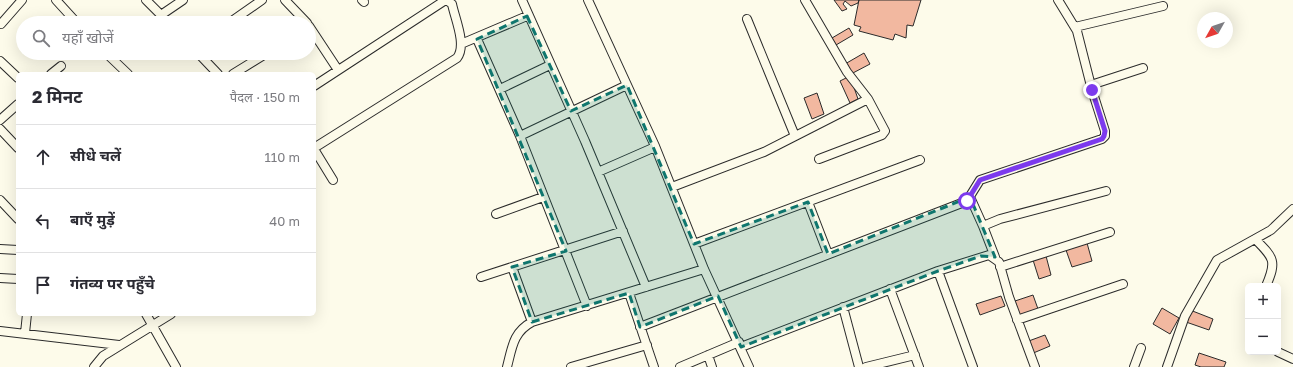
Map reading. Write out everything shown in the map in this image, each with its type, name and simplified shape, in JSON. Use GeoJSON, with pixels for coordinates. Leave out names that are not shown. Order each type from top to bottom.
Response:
{"type":"FeatureCollection","features":[{"type":"Feature","properties":{"kind":"street"},"geometry":{"type":"LineString","coordinates":[[1,24],[22,0]]}},
{"type":"Feature","properties":{"kind":"street"},"geometry":{"type":"LineString","coordinates":[[56,0],[71,16]]}},
{"type":"Feature","properties":{"kind":"street"},"geometry":{"type":"LineString","coordinates":[[146,0],[161,15],[183,0]]}},
{"type":"Feature","properties":{"kind":"street"},"geometry":{"type":"LineString","coordinates":[[239,16],[262,0]]}},
{"type":"Feature","properties":{"kind":"street"},"geometry":{"type":"LineString","coordinates":[[285,0],[300,16]]}},
{"type":"Feature","properties":{"kind":"street"},"geometry":{"type":"LineString","coordinates":[[522,0],[527,16],[598,172],[646,287]]}},
{"type":"Feature","properties":{"kind":"street"},"geometry":{"type":"LineString","coordinates":[[588,0],[655,147],[704,269],[718,296],[749,367]]}},
{"type":"Feature","properties":{"kind":"street"},"geometry":{"type":"LineString","coordinates":[[805,0],[847,72],[868,99],[885,131],[882,135],[819,159]]}},
{"type":"Feature","properties":{"kind":"street"},"geometry":{"type":"LineString","coordinates":[[640,327],[967,201],[976,184],[980,180],[1102,139],[1105,131],[1090,85],[1075,27],[1058,0]]}},
{"type":"Feature","properties":{"kind":"street"},"geometry":{"type":"LineString","coordinates":[[316,85],[438,2],[448,1],[452,4],[461,44],[461,52],[457,58],[316,148]]}},
{"type":"Feature","properties":{"kind":"street"},"geometry":{"type":"LineString","coordinates":[[1075,27],[1163,6]]}},
{"type":"Feature","properties":{"kind":"street"},"geometry":{"type":"LineString","coordinates":[[461,44],[477,39],[527,16]]}},
{"type":"Feature","properties":{"kind":"street"},"geometry":{"type":"LineString","coordinates":[[747,19],[795,136]]}},
{"type":"Feature","properties":{"kind":"street"},"geometry":{"type":"LineString","coordinates":[[316,36],[338,70]]}},
{"type":"Feature","properties":{"kind":"street"},"geometry":{"type":"LineString","coordinates":[[477,39],[520,136],[587,306]]}},
{"type":"Feature","properties":{"kind":"street"},"geometry":{"type":"LineString","coordinates":[[113,60],[126,72]]}},
{"type":"Feature","properties":{"kind":"street"},"geometry":{"type":"LineString","coordinates":[[205,60],[216,72]]}},
{"type":"Feature","properties":{"kind":"street"},"geometry":{"type":"LineString","coordinates":[[236,72],[256,60]]}},
{"type":"Feature","properties":{"kind":"street"},"geometry":{"type":"LineString","coordinates":[[0,61],[16,76]]}},
{"type":"Feature","properties":{"kind":"street"},"geometry":{"type":"LineString","coordinates":[[500,89],[550,65]]}},
{"type":"Feature","properties":{"kind":"street"},"geometry":{"type":"LineString","coordinates":[[54,72],[61,66]]}},
{"type":"Feature","properties":{"kind":"street"},"geometry":{"type":"LineString","coordinates":[[1090,85],[1143,68]]}},
{"type":"Feature","properties":{"kind":"street"},"geometry":{"type":"LineString","coordinates":[[520,136],[627,86]]}},
{"type":"Feature","properties":{"kind":"street"},"geometry":{"type":"LineString","coordinates":[[672,187],[764,152],[868,99]]}},
{"type":"Feature","properties":{"kind":"street"},"geometry":{"type":"LineString","coordinates":[[0,120],[16,106]]}},
{"type":"Feature","properties":{"kind":"street"},"geometry":{"type":"LineString","coordinates":[[0,129],[16,146]]}},
{"type":"Feature","properties":{"kind":"street"},"geometry":{"type":"LineString","coordinates":[[598,172],[655,147]]}},
{"type":"Feature","properties":{"kind":"street"},"geometry":{"type":"LineString","coordinates":[[316,152],[333,180]]}},
{"type":"Feature","properties":{"kind":"street"},"geometry":{"type":"LineString","coordinates":[[694,244],[920,160]]}},
{"type":"Feature","properties":{"kind":"street"},"geometry":{"type":"LineString","coordinates":[[983,226],[1000,219],[1106,191]]}},
{"type":"Feature","properties":{"kind":"street"},"geometry":{"type":"LineString","coordinates":[[496,214],[543,197]]}},
{"type":"Feature","properties":{"kind":"street"},"geometry":{"type":"LineString","coordinates":[[970,197],[1000,267],[1035,367]]}},
{"type":"Feature","properties":{"kind":"street"},"geometry":{"type":"LineString","coordinates":[[0,200],[16,217]]}},
{"type":"Feature","properties":{"kind":"street"},"geometry":{"type":"LineString","coordinates":[[808,202],[828,254]]}},
{"type":"Feature","properties":{"kind":"street"},"geometry":{"type":"LineString","coordinates":[[1167,367],[1185,316],[1214,264],[1223,255],[1271,230],[1293,209]]}},
{"type":"Feature","properties":{"kind":"street"},"geometry":{"type":"LineString","coordinates":[[481,277],[623,232]]}},
{"type":"Feature","properties":{"kind":"street"},"geometry":{"type":"LineString","coordinates":[[1000,267],[1110,232]]}},
{"type":"Feature","properties":{"kind":"street"},"geometry":{"type":"LineString","coordinates":[[1255,239],[1272,258],[1273,266],[1267,283]]}},
{"type":"Feature","properties":{"kind":"street"},"geometry":{"type":"LineString","coordinates":[[0,249],[16,250]]}},
{"type":"Feature","properties":{"kind":"street"},"geometry":{"type":"LineString","coordinates":[[680,367],[708,355],[843,307],[938,271],[981,256],[989,255],[995,257]]}},
{"type":"Feature","properties":{"kind":"street"},"geometry":{"type":"LineString","coordinates":[[512,267],[532,322]]}},
{"type":"Feature","properties":{"kind":"street"},"geometry":{"type":"LineString","coordinates":[[507,367],[514,338],[524,326],[532,322],[704,269]]}},
{"type":"Feature","properties":{"kind":"street"},"geometry":{"type":"LineString","coordinates":[[938,271],[973,367]]}},
{"type":"Feature","properties":{"kind":"street"},"geometry":{"type":"LineString","coordinates":[[0,278],[16,279]]}},
{"type":"Feature","properties":{"kind":"street"},"geometry":{"type":"LineString","coordinates":[[1018,320],[1123,284]]}},
{"type":"Feature","properties":{"kind":"street"},"geometry":{"type":"LineString","coordinates":[[890,289],[919,367]]}},
{"type":"Feature","properties":{"kind":"street"},"geometry":{"type":"LineString","coordinates":[[629,293],[654,367]]}},
{"type":"Feature","properties":{"kind":"street"},"geometry":{"type":"LineString","coordinates":[[843,307],[859,367]]}},
{"type":"Feature","properties":{"kind":"street"},"geometry":{"type":"LineString","coordinates":[[25,333],[27,316]]}},
{"type":"Feature","properties":{"kind":"street"},"geometry":{"type":"LineString","coordinates":[[147,316],[176,367]]}},
{"type":"Feature","properties":{"kind":"street"},"geometry":{"type":"LineString","coordinates":[[94,367],[103,356],[168,316]]}},
{"type":"Feature","properties":{"kind":"street"},"geometry":{"type":"LineString","coordinates":[[0,331],[119,346]]}},
{"type":"Feature","properties":{"kind":"street"},"geometry":{"type":"LineString","coordinates":[[571,367],[647,345]]}},
{"type":"Feature","properties":{"kind":"street"},"geometry":{"type":"LineString","coordinates":[[1134,367],[1141,348]]}},
{"type":"Feature","properties":{"kind":"street"},"geometry":{"type":"LineString","coordinates":[[1281,353],[1293,359]]}},
{"type":"Feature","properties":{"kind":"street"},"geometry":{"type":"LineString","coordinates":[[708,355],[712,367]]}},
{"type":"Feature","properties":{"kind":"street"},"geometry":{"type":"LineString","coordinates":[[866,367],[915,355]]}},
{"type":"Feature","properties":{"kind":"highlighted area"},"geometry":{"type":"Polygon","coordinates":[[[527,16],[571,111],[627,85],[694,244],[808,202],[828,254],[970,197],[995,257],[981,256],[938,271],[741,347],[718,296],[640,327],[629,293],[532,322],[512,267],[566,251],[477,39],[527,16]]]}},
{"type":"Feature","properties":{"kind":"building"},"geometry":{"type":"Polygon","coordinates":[[[834,0],[859,0],[858,3],[851,6],[845,1],[843,4],[847,9],[842,11],[834,0]]]}},
{"type":"Feature","properties":{"kind":"building"},"geometry":{"type":"Polygon","coordinates":[[[859,0],[921,0],[913,26],[907,25],[906,38],[895,34],[893,40],[859,31],[861,27],[854,25],[859,0]]]}},
{"type":"Feature","properties":{"kind":"building"},"geometry":{"type":"Polygon","coordinates":[[[849,28],[853,35],[836,45],[832,38],[849,28]]]}},
{"type":"Feature","properties":{"kind":"building"},"geometry":{"type":"Polygon","coordinates":[[[864,53],[870,64],[851,74],[845,64],[864,53]]]}},
{"type":"Feature","properties":{"kind":"building"},"geometry":{"type":"Polygon","coordinates":[[[850,76],[858,99],[850,103],[840,81],[850,76]]]}},
{"type":"Feature","properties":{"kind":"building"},"geometry":{"type":"Polygon","coordinates":[[[817,93],[824,114],[812,119],[804,98],[817,93]]]}},
{"type":"Feature","properties":{"kind":"building"},"geometry":{"type":"Polygon","coordinates":[[[1087,243],[1092,261],[1072,267],[1066,250],[1087,243]]]}},
{"type":"Feature","properties":{"kind":"building"},"geometry":{"type":"Polygon","coordinates":[[[1046,256],[1051,275],[1039,279],[1033,260],[1046,256]]]}},
{"type":"Feature","properties":{"kind":"building"},"geometry":{"type":"Polygon","coordinates":[[[1033,295],[1038,309],[1018,316],[1012,302],[1033,295]]]}},
{"type":"Feature","properties":{"kind":"building"},"geometry":{"type":"Polygon","coordinates":[[[1001,296],[1005,306],[980,315],[976,304],[1001,296]]]}},
{"type":"Feature","properties":{"kind":"building"},"geometry":{"type":"Polygon","coordinates":[[[1162,308],[1179,318],[1170,334],[1153,324],[1162,308]]]}},
{"type":"Feature","properties":{"kind":"building"},"geometry":{"type":"Polygon","coordinates":[[[1190,310],[1213,319],[1209,330],[1186,322],[1190,310]]]}},
{"type":"Feature","properties":{"kind":"building"},"geometry":{"type":"Polygon","coordinates":[[[1045,335],[1050,346],[1031,354],[1026,342],[1045,335]]]}},
{"type":"Feature","properties":{"kind":"building"},"geometry":{"type":"Polygon","coordinates":[[[1199,353],[1226,362],[1224,367],[1201,367],[1195,365],[1199,353]]]}},
{"type":"Feature","properties":{"kind":"route"},"geometry":{"type":"LineString","coordinates":[[967,201],[976,184],[984,178],[1102,139],[1105,131],[1092,90]]}}]}
